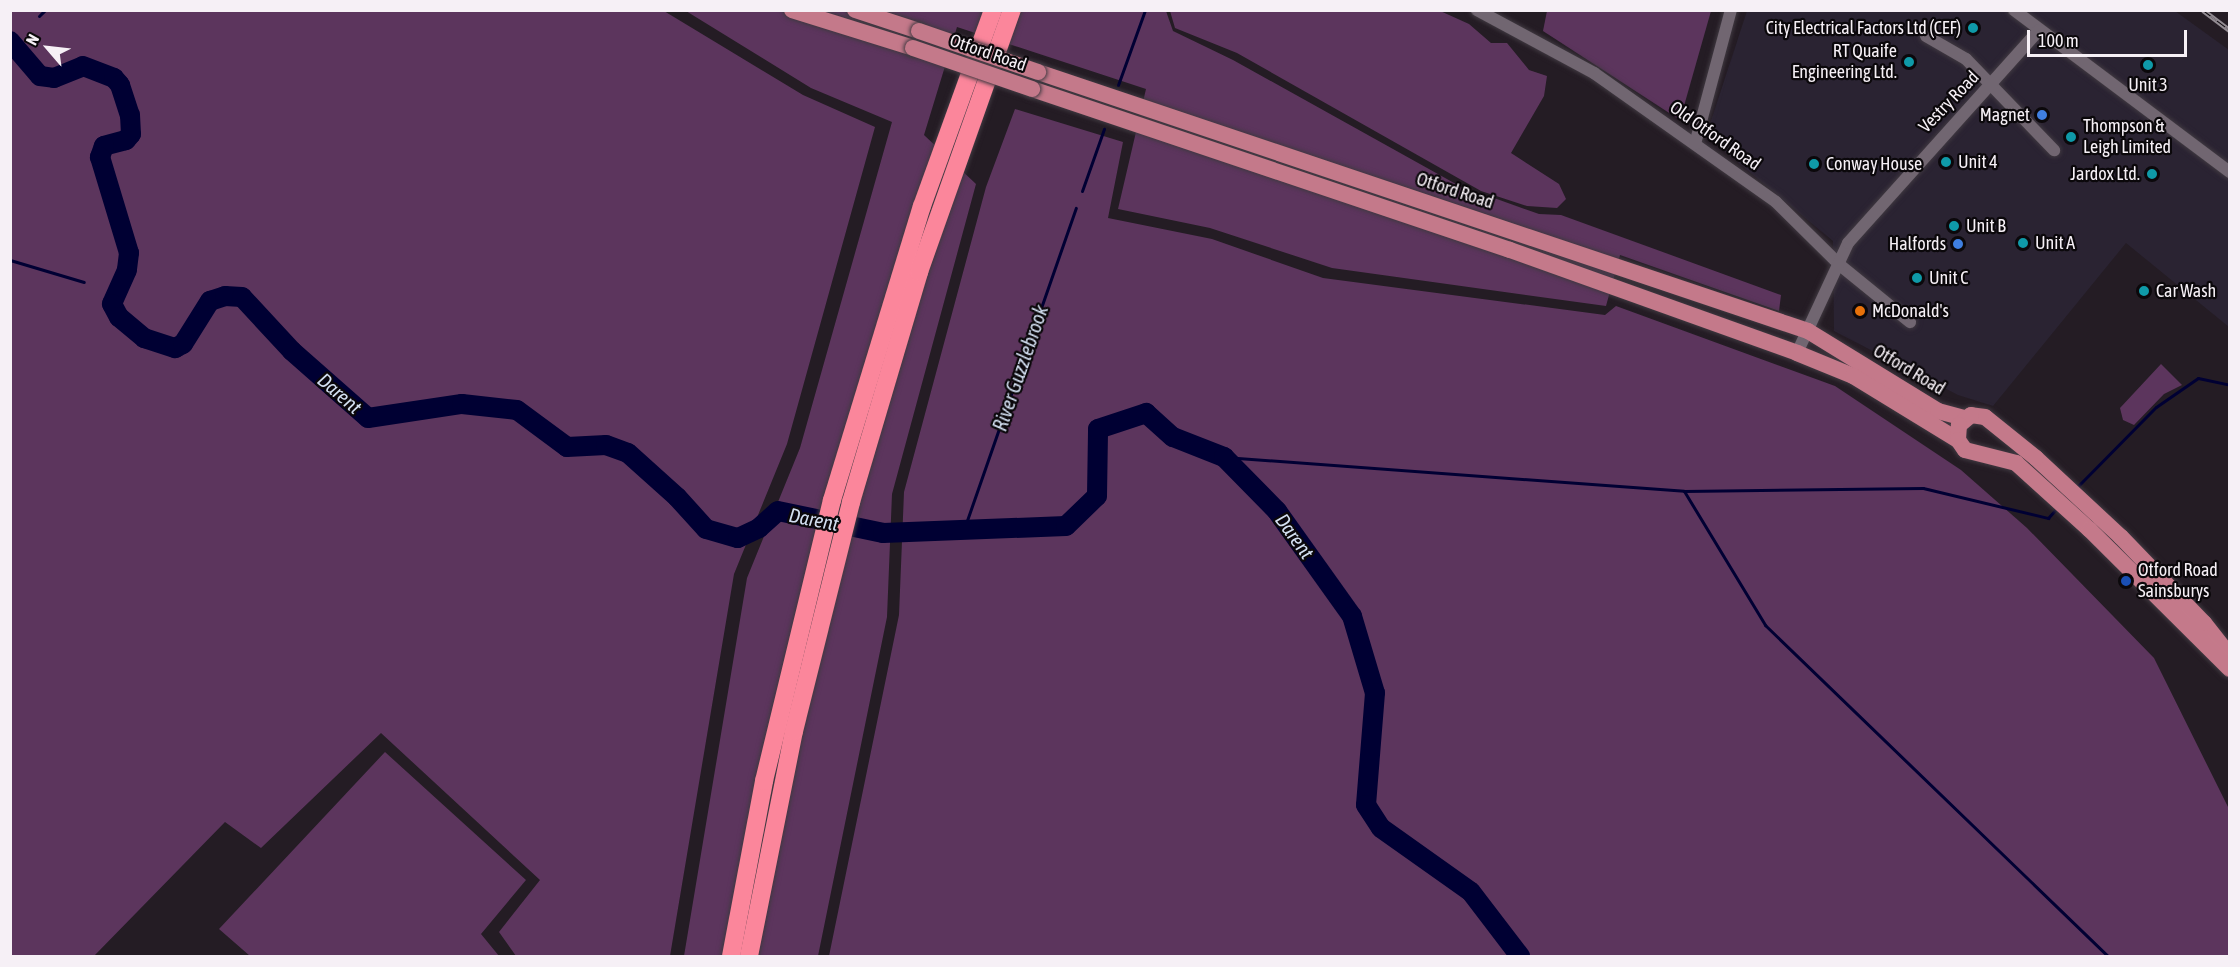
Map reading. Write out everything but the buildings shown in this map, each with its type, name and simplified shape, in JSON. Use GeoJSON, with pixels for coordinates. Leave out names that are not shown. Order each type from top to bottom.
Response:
{"type":"FeatureCollection","features":[{"type":"Feature","properties":{"kind":"highway"},"geometry":{"type":"LineString","coordinates":[[731,957],[764,781],[922,206],[993,10]]}},
{"type":"Feature","properties":{"kind":"highway"},"geometry":{"type":"LineString","coordinates":[[851,467],[1012,10]]}},
{"type":"Feature","properties":{"kind":"highway"},"geometry":{"type":"LineString","coordinates":[[749,957],[817,592]]}},
{"type":"Feature","properties":{"kind":"main road","name":"Otford Road"},"geometry":{"type":"LineString","coordinates":[[792,10],[913,48],[1510,250],[1797,353],[1853,376],[1958,440],[1965,450],[2016,463],[2229,669]]}},
{"type":"Feature","properties":{"kind":"main road","name":"Otford Road"},"geometry":{"type":"LineString","coordinates":[[855,10],[1808,331],[1938,411],[1965,418],[1978,415],[1993,424],[2121,537],[2204,623],[2229,656]]}},
{"type":"Feature","properties":{"kind":"main road"},"geometry":{"type":"LineString","coordinates":[[1958,440],[1959,425],[1965,418]]}},
{"type":"Feature","properties":{"kind":"main road"},"geometry":{"type":"LineString","coordinates":[[1979,454],[1994,442],[1993,424]]}},
{"type":"Feature","properties":{"kind":"street","name":"Old Otford Road"},"geometry":{"type":"LineString","coordinates":[[1477,10],[1568,58],[1776,202],[1841,266],[1910,322]]}},
{"type":"Feature","properties":{"kind":"street"},"geometry":{"type":"LineString","coordinates":[[1695,144],[1731,10]]}},
{"type":"Feature","properties":{"kind":"street"},"geometry":{"type":"LineString","coordinates":[[2014,10],[2229,172]]}},
{"type":"Feature","properties":{"kind":"street","name":"Vestry Road"},"geometry":{"type":"LineString","coordinates":[[1797,353],[1841,266],[1848,243],[1920,159],[1990,86],[2039,30]]}},
{"type":"Feature","properties":{"kind":"street"},"geometry":{"type":"LineString","coordinates":[[1926,36],[1966,59],[2054,150]]}},
{"type":"Feature","properties":{"kind":"shaded area"},"geometry":{"type":"Polygon","coordinates":[[[1438,10],[1469,24],[1491,43],[1507,43],[1529,70],[1547,76],[1544,96],[1511,153],[1559,184],[1566,199],[1557,208],[1527,206],[1481,191],[1237,53],[1175,28],[1170,11],[1438,10]]]}},
{"type":"Feature","properties":{"kind":"shaded area"},"geometry":{"type":"Polygon","coordinates":[[[10,11],[664,11],[803,95],[875,127],[787,444],[734,574],[670,956],[516,956],[499,932],[540,880],[381,733],[261,848],[225,822],[94,956],[11,956],[10,11]]]}},
{"type":"Feature","properties":{"kind":"shaded area"},"geometry":{"type":"Polygon","coordinates":[[[686,11],[1166,11],[1173,31],[1233,60],[1481,198],[1494,198],[1539,214],[1561,215],[1781,295],[1779,311],[1620,255],[1606,306],[1332,268],[1210,228],[1118,209],[1146,89],[957,27],[924,135],[976,184],[892,494],[887,617],[818,956],[684,956],[747,578],[800,448],[892,122],[811,88],[686,11]]]}},
{"type":"Feature","properties":{"kind":"shaded area"},"geometry":{"type":"Polygon","coordinates":[[[1547,11],[1711,11],[1680,120],[1543,31],[1547,11]]]}},
{"type":"Feature","properties":{"kind":"shaded area"},"geometry":{"type":"Polygon","coordinates":[[[1747,11],[2175,11],[2229,50],[2229,327],[2126,243],[1993,406],[1958,395],[1834,331],[1833,241],[1706,136],[1747,11]]]}},
{"type":"Feature","properties":{"kind":"shaded area"},"geometry":{"type":"Polygon","coordinates":[[[1015,109],[1123,142],[1108,218],[1212,239],[1323,278],[1605,315],[1616,306],[1835,386],[1961,470],[2027,528],[2154,658],[2229,809],[2229,956],[829,956],[899,615],[904,492],[986,187],[1015,109]]]}},
{"type":"Feature","properties":{"kind":"shaded area"},"geometry":{"type":"Polygon","coordinates":[[[2161,364],[2182,385],[2164,394],[2134,425],[2123,420],[2120,408],[2161,364]]]}},
{"type":"Feature","properties":{"kind":"shaded area"},"geometry":{"type":"Polygon","coordinates":[[[385,752],[526,880],[481,934],[499,956],[250,956],[219,929],[385,752]]]}},
{"type":"Feature","properties":{"kind":"waterway"},"geometry":{"type":"LineString","coordinates":[[39,16],[45,10]]}},
{"type":"Feature","properties":{"kind":"waterway","name":"River Guzzlebrook"},"geometry":{"type":"LineString","coordinates":[[1118,85],[1145,10]]}},
{"type":"Feature","properties":{"kind":"waterway","name":"Darent"},"geometry":{"type":"LineString","coordinates":[[10,41],[40,76],[54,78],[83,66],[114,78],[120,85],[130,115],[131,134],[126,140],[104,146],[100,157],[129,253],[127,270],[112,304],[119,317],[144,338],[175,348],[183,344],[210,301],[225,296],[242,297],[292,351],[368,418],[462,404],[517,410],[567,447],[606,445],[628,453],[677,497],[706,529],[738,538],[759,528],[778,511],[883,533],[1066,526],[1097,496],[1098,429],[1146,413],[1173,437],[1224,457],[1277,511],[1352,616],[1375,693],[1366,805],[1381,828],[1471,892],[1520,956]]}},
{"type":"Feature","properties":{"kind":"waterway","name":"River Guzzlebrook"},"geometry":{"type":"LineString","coordinates":[[1082,191],[1104,129]]}},
{"type":"Feature","properties":{"kind":"waterway","name":"River Guzzlebrook"},"geometry":{"type":"LineString","coordinates":[[964,529],[1076,208]]}},
{"type":"Feature","properties":{"kind":"waterway"},"geometry":{"type":"LineString","coordinates":[[10,260],[84,282]]}},
{"type":"Feature","properties":{"kind":"waterway"},"geometry":{"type":"LineString","coordinates":[[2077,487],[2156,407],[2198,378],[2230,385]]}},
{"type":"Feature","properties":{"kind":"waterway"},"geometry":{"type":"LineString","coordinates":[[1224,457],[1684,491],[1765,625],[2108,956]]}},
{"type":"Feature","properties":{"kind":"waterway"},"geometry":{"type":"LineString","coordinates":[[1684,491],[1923,488],[2048,518],[2058,507]]}},
{"type":"Feature","properties":{"kind":"railway"},"geometry":{"type":"LineString","coordinates":[[2203,10],[2230,30]]}},
{"type":"Feature","properties":{"kind":"place","name":"City Electrical Factors Ltd (CEF)"},"geometry":{"type":"Point","coordinates":[1973,28]}},
{"type":"Feature","properties":{"kind":"place","name":"RT Quaife Engineering Ltd."},"geometry":{"type":"Point","coordinates":[1909,62]}},
{"type":"Feature","properties":{"kind":"place","name":"Unit 3"},"geometry":{"type":"Point","coordinates":[2148,65]}},
{"type":"Feature","properties":{"kind":"place","name":"Magnet"},"geometry":{"type":"Point","coordinates":[2042,115]}},
{"type":"Feature","properties":{"kind":"place","name":"Thompson & Leigh Limited"},"geometry":{"type":"Point","coordinates":[2071,137]}},
{"type":"Feature","properties":{"kind":"place","name":"Unit 4"},"geometry":{"type":"Point","coordinates":[1946,162]}},
{"type":"Feature","properties":{"kind":"place","name":"Conway House"},"geometry":{"type":"Point","coordinates":[1814,164]}},
{"type":"Feature","properties":{"kind":"place","name":"Jardox Ltd."},"geometry":{"type":"Point","coordinates":[2152,174]}},
{"type":"Feature","properties":{"kind":"place","name":"Unit B"},"geometry":{"type":"Point","coordinates":[1954,226]}},
{"type":"Feature","properties":{"kind":"place","name":"Unit A"},"geometry":{"type":"Point","coordinates":[2023,243]}},
{"type":"Feature","properties":{"kind":"place","name":"Halfords"},"geometry":{"type":"Point","coordinates":[1958,244]}},
{"type":"Feature","properties":{"kind":"place","name":"Unit C"},"geometry":{"type":"Point","coordinates":[1917,278]}},
{"type":"Feature","properties":{"kind":"place","name":"Car Wash"},"geometry":{"type":"Point","coordinates":[2144,291]}},
{"type":"Feature","properties":{"kind":"place","name":"McDonald's"},"geometry":{"type":"Point","coordinates":[1860,311]}},
{"type":"Feature","properties":{"kind":"place","name":"Otford Road Sainsburys"},"geometry":{"type":"Point","coordinates":[2126,581]}}]}
